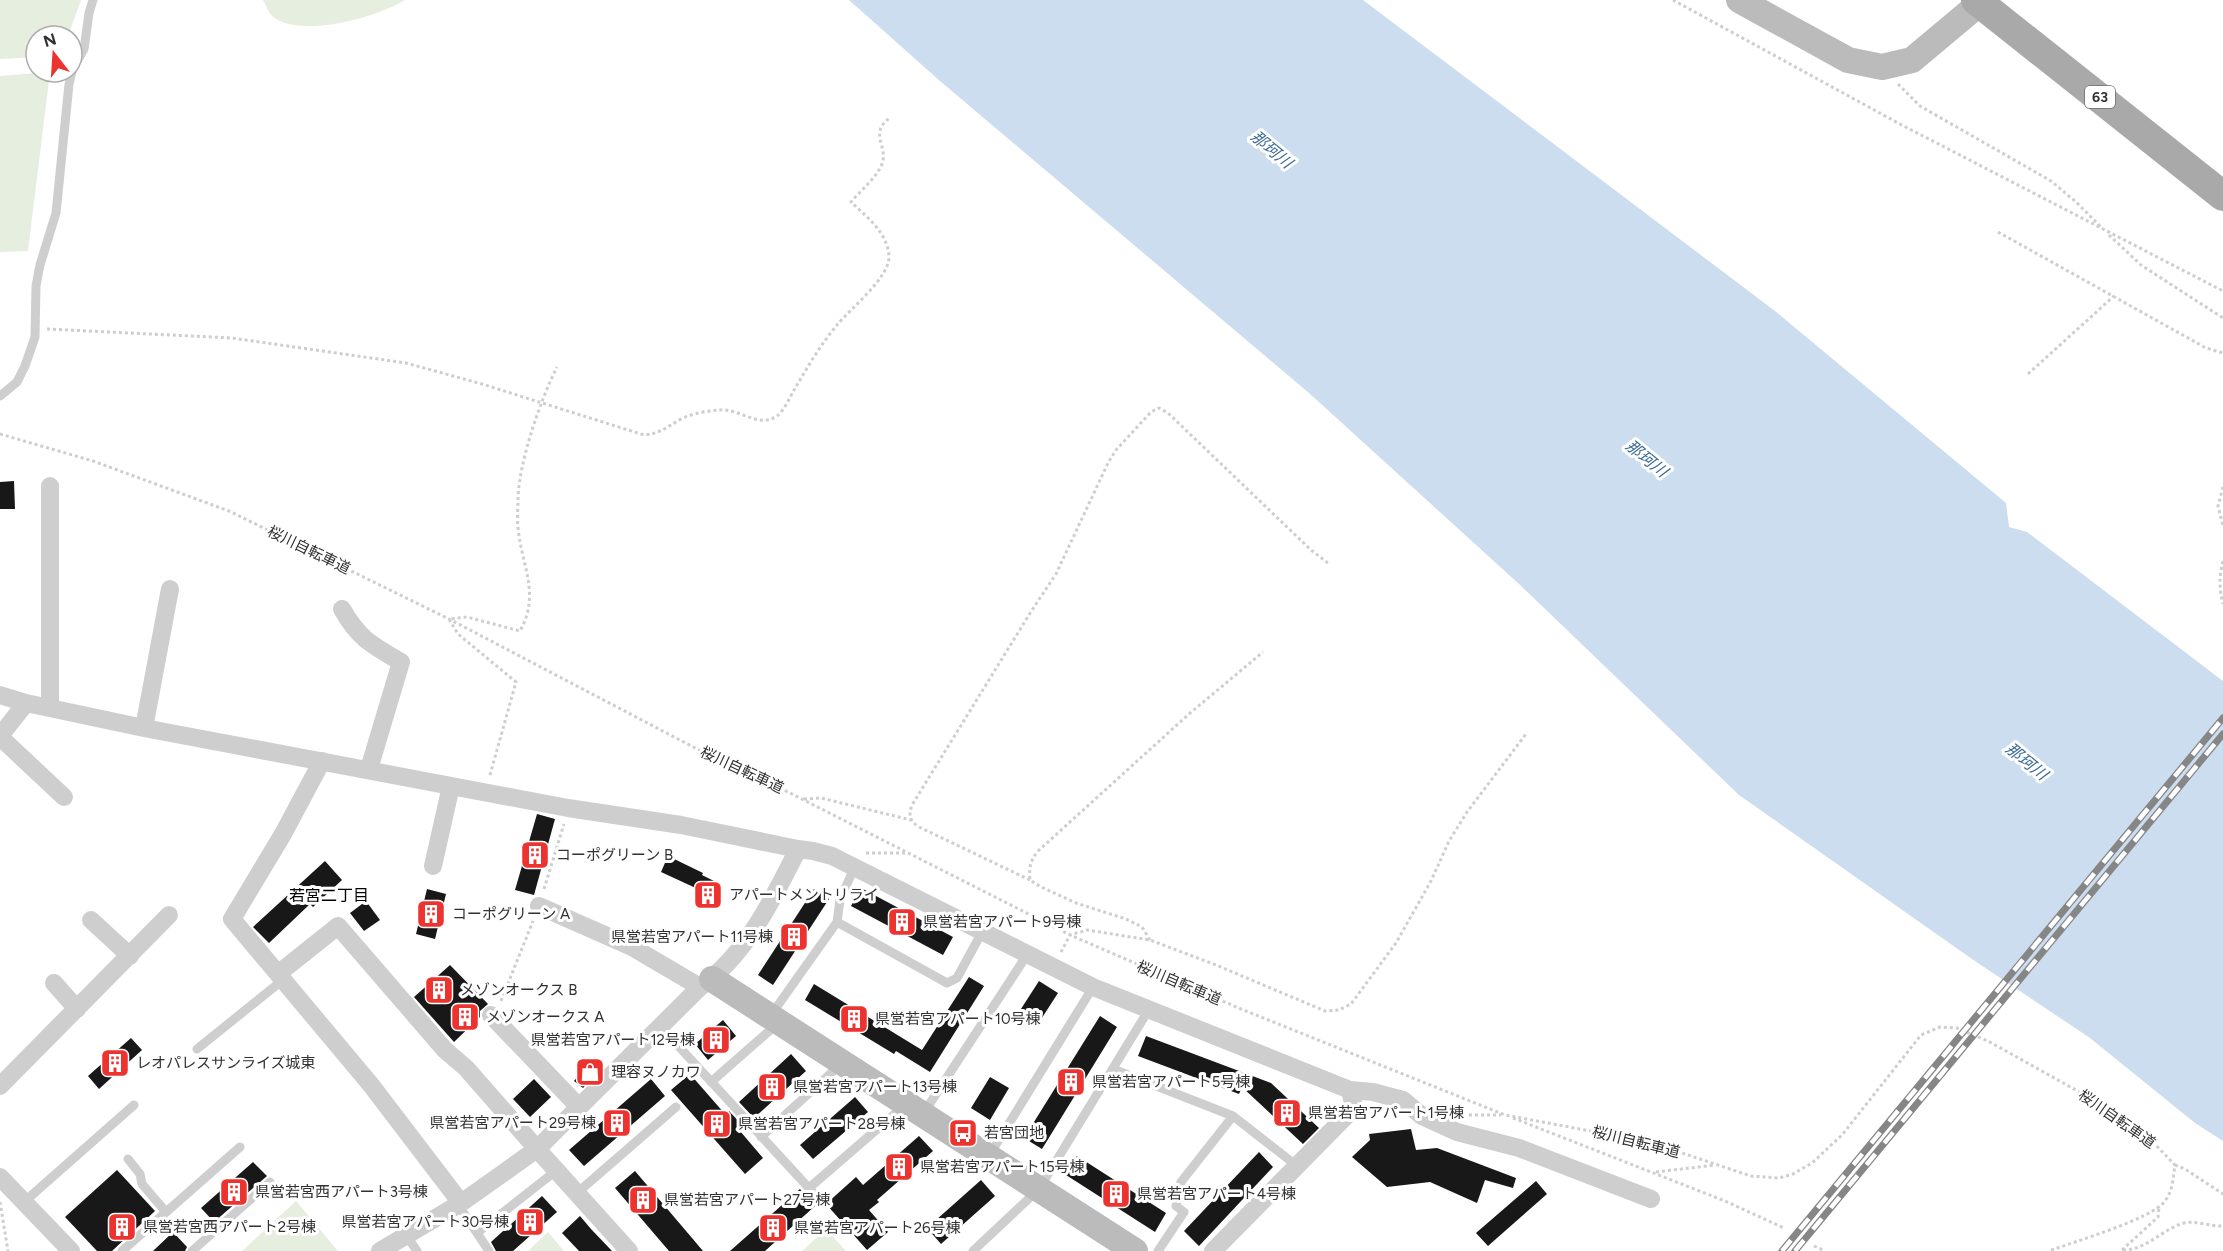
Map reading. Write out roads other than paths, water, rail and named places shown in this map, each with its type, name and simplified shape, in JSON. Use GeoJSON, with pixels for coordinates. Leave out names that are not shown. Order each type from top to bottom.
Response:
{"type":"FeatureCollection","features":[{"type":"Feature","properties":{"kind":"main road","name":"63"},"geometry":{"type":"LineString","coordinates":[[1979,1],[2223,196]]}},
{"type":"Feature","properties":{"kind":"street"},"geometry":{"type":"LineString","coordinates":[[1739,0],[1848,60],[1880,66],[1912,60],[1979,1]]}},
{"type":"Feature","properties":{"kind":"street"},"geometry":{"type":"LineString","coordinates":[[50,486],[50,708]]}},
{"type":"Feature","properties":{"kind":"street"},"geometry":{"type":"LineString","coordinates":[[144,728],[170,589]]}},
{"type":"Feature","properties":{"kind":"street"},"geometry":{"type":"LineString","coordinates":[[342,609],[353,628],[367,641],[401,662],[369,769]]}},
{"type":"Feature","properties":{"kind":"street"},"geometry":{"type":"LineString","coordinates":[[0,695],[26,703],[144,728],[568,808],[681,825],[832,856],[1027,955],[1148,1011],[1350,1090],[1373,1092],[1402,1100],[1422,1116],[1456,1132],[1519,1148],[1652,1200]]}},
{"type":"Feature","properties":{"kind":"street"},"geometry":{"type":"LineString","coordinates":[[26,703],[0,736],[64,797]]}},
{"type":"Feature","properties":{"kind":"street"},"geometry":{"type":"LineString","coordinates":[[322,761],[283,834],[232,919],[371,1085],[461,1203]]}},
{"type":"Feature","properties":{"kind":"street"},"geometry":{"type":"LineString","coordinates":[[433,866],[451,786]]}},
{"type":"Feature","properties":{"kind":"street"},"geometry":{"type":"LineString","coordinates":[[380,1251],[461,1203],[537,1149],[660,1026],[725,966],[762,916],[798,849]]}},
{"type":"Feature","properties":{"kind":"street"},"geometry":{"type":"LineString","coordinates":[[539,906],[632,947],[776,1018],[1135,1251]]}},
{"type":"Feature","properties":{"kind":"street"},"geometry":{"type":"LineString","coordinates":[[0,1086],[169,915]]}},
{"type":"Feature","properties":{"kind":"street"},"geometry":{"type":"LineString","coordinates":[[91,920],[130,956]]}},
{"type":"Feature","properties":{"kind":"street"},"geometry":{"type":"LineString","coordinates":[[281,976],[338,926],[445,1050],[466,1068],[629,1251]]}},
{"type":"Feature","properties":{"kind":"street"},"geometry":{"type":"LineString","coordinates":[[54,983],[77,1009]]}},
{"type":"Feature","properties":{"kind":"street"},"geometry":{"type":"LineString","coordinates":[[491,1016],[578,1106]]}},
{"type":"Feature","properties":{"kind":"street"},"geometry":{"type":"LineString","coordinates":[[1213,1251],[1354,1108],[1350,1090]]}},
{"type":"Feature","properties":{"kind":"street"},"geometry":{"type":"LineString","coordinates":[[0,1177],[71,1251]]}},
{"type":"Feature","properties":{"kind":"lane"},"geometry":{"type":"LineString","coordinates":[[84,50],[88,13],[93,0]]}},
{"type":"Feature","properties":{"kind":"lane"},"geometry":{"type":"LineString","coordinates":[[0,396],[17,382],[31,352],[36,328],[36,286],[56,213],[71,84]]}},
{"type":"Feature","properties":{"kind":"lane"},"geometry":{"type":"LineString","coordinates":[[711,1082],[776,1018],[837,922],[840,900],[855,868]]}},
{"type":"Feature","properties":{"kind":"lane"},"geometry":{"type":"LineString","coordinates":[[837,922],[947,983],[957,978],[982,932]]}},
{"type":"Feature","properties":{"kind":"lane"},"geometry":{"type":"LineString","coordinates":[[809,1188],[915,1108],[1027,955]]}},
{"type":"Feature","properties":{"kind":"lane"},"geometry":{"type":"LineString","coordinates":[[197,1049],[281,976]]}},
{"type":"Feature","properties":{"kind":"lane"},"geometry":{"type":"LineString","coordinates":[[989,1156],[1093,987]]}},
{"type":"Feature","properties":{"kind":"lane"},"geometry":{"type":"LineString","coordinates":[[973,1251],[1039,1189],[1148,1011]]}},
{"type":"Feature","properties":{"kind":"lane"},"geometry":{"type":"LineString","coordinates":[[660,1026],[819,1198]]}},
{"type":"Feature","properties":{"kind":"lane"},"geometry":{"type":"LineString","coordinates":[[761,1137],[843,1062]]}},
{"type":"Feature","properties":{"kind":"lane"},"geometry":{"type":"LineString","coordinates":[[1113,1069],[1233,1116],[1297,1166]]}},
{"type":"Feature","properties":{"kind":"lane"},"geometry":{"type":"LineString","coordinates":[[24,1202],[135,1105]]}},
{"type":"Feature","properties":{"kind":"lane"},"geometry":{"type":"LineString","coordinates":[[577,1193],[676,1107]]}},
{"type":"Feature","properties":{"kind":"lane"},"geometry":{"type":"LineString","coordinates":[[1158,1251],[1184,1212],[1176,1206],[1180,1182],[1233,1116]]}},
{"type":"Feature","properties":{"kind":"lane"},"geometry":{"type":"LineString","coordinates":[[122,1251],[240,1147]]}},
{"type":"Feature","properties":{"kind":"lane"},"geometry":{"type":"LineString","coordinates":[[128,1159],[140,1174],[142,1184],[166,1212]]}},
{"type":"Feature","properties":{"kind":"lane"},"geometry":{"type":"LineString","coordinates":[[477,1233],[557,1170]]}},
{"type":"Feature","properties":{"kind":"lane"},"geometry":{"type":"LineString","coordinates":[[192,1251],[270,1182]]}},
{"type":"Feature","properties":{"kind":"lane"},"geometry":{"type":"LineString","coordinates":[[461,1203],[463,1212],[489,1251]]}},
{"type":"Feature","properties":{"kind":"lane"},"geometry":{"type":"LineString","coordinates":[[406,1235],[417,1251]]}},
{"type":"Feature","properties":{"kind":"water","name":"那珂川"},"geometry":{"type":"Polygon","coordinates":[[[849,0],[1363,0],[1775,311],[2006,503],[2009,527],[2027,532],[2223,681],[2223,1141],[2195,1123],[2090,1038],[1972,959],[1739,795],[1519,584],[1309,393],[940,81],[849,0]]]}},
{"type":"Feature","properties":{"kind":"railway"},"geometry":{"type":"LineString","coordinates":[[1782,1251],[2223,718]]}},
{"type":"Feature","properties":{"kind":"railway"},"geometry":{"type":"LineString","coordinates":[[1795,1251],[2223,734]]}},
{"type":"Feature","properties":{"kind":"place","name":"コーポグリーン B"},"geometry":{"type":"Point","coordinates":[535,855]}},
{"type":"Feature","properties":{"kind":"place","name":"アパートメントリライ"},"geometry":{"type":"Point","coordinates":[708,895]}},
{"type":"Feature","properties":{"kind":"place","name":"コーポグリーン A"},"geometry":{"type":"Point","coordinates":[431,914]}},
{"type":"Feature","properties":{"kind":"place","name":"県営若宮アパート9号棟"},"geometry":{"type":"Point","coordinates":[902,922]}},
{"type":"Feature","properties":{"kind":"place","name":"県営若宮アパート11号棟"},"geometry":{"type":"Point","coordinates":[794,937]}},
{"type":"Feature","properties":{"kind":"place","name":"メゾンオークス B"},"geometry":{"type":"Point","coordinates":[439,990]}},
{"type":"Feature","properties":{"kind":"place","name":"メゾンオークス A"},"geometry":{"type":"Point","coordinates":[465,1017]}},
{"type":"Feature","properties":{"kind":"place","name":"県営若宮アパート10号棟"},"geometry":{"type":"Point","coordinates":[854,1019]}},
{"type":"Feature","properties":{"kind":"place","name":"県営若宮アパート12号棟"},"geometry":{"type":"Point","coordinates":[716,1040]}},
{"type":"Feature","properties":{"kind":"place","name":"レオパレスサンライズ城東"},"geometry":{"type":"Point","coordinates":[115,1063]}},
{"type":"Feature","properties":{"kind":"place","name":"理容ヌノカワ"},"geometry":{"type":"Point","coordinates":[590,1072]}},
{"type":"Feature","properties":{"kind":"place","name":"県営若宮アパート5号棟"},"geometry":{"type":"Point","coordinates":[1071,1082]}},
{"type":"Feature","properties":{"kind":"place","name":"県営若宮アパート13号棟"},"geometry":{"type":"Point","coordinates":[772,1087]}},
{"type":"Feature","properties":{"kind":"place","name":"県営若宮アパート1号棟"},"geometry":{"type":"Point","coordinates":[1287,1113]}},
{"type":"Feature","properties":{"kind":"place","name":"県営若宮アパート29号棟"},"geometry":{"type":"Point","coordinates":[617,1123]}},
{"type":"Feature","properties":{"kind":"place","name":"県営若宮アパート28号棟"},"geometry":{"type":"Point","coordinates":[717,1124]}},
{"type":"Feature","properties":{"kind":"place","name":"若宮団地"},"geometry":{"type":"Point","coordinates":[963,1133]}},
{"type":"Feature","properties":{"kind":"place","name":"県営若宮アパート15号棟"},"geometry":{"type":"Point","coordinates":[899,1167]}},
{"type":"Feature","properties":{"kind":"place","name":"県営若宮西アパート3号棟"},"geometry":{"type":"Point","coordinates":[234,1192]}},
{"type":"Feature","properties":{"kind":"place","name":"県営若宮アパート4号棟"},"geometry":{"type":"Point","coordinates":[1116,1194]}},
{"type":"Feature","properties":{"kind":"place","name":"県営若宮アパート27号棟"},"geometry":{"type":"Point","coordinates":[643,1200]}},
{"type":"Feature","properties":{"kind":"place","name":"県営若宮アパート30号棟"},"geometry":{"type":"Point","coordinates":[530,1222]}},
{"type":"Feature","properties":{"kind":"place","name":"県営若宮西アパート2号棟"},"geometry":{"type":"Point","coordinates":[122,1227]}},
{"type":"Feature","properties":{"kind":"place","name":"県営若宮アパート26号棟"},"geometry":{"type":"Point","coordinates":[773,1228]}},
{"type":"Feature","properties":{"kind":"district","name":"若宮二丁目"},"geometry":{"type":"Point","coordinates":[329,895]}}]}
